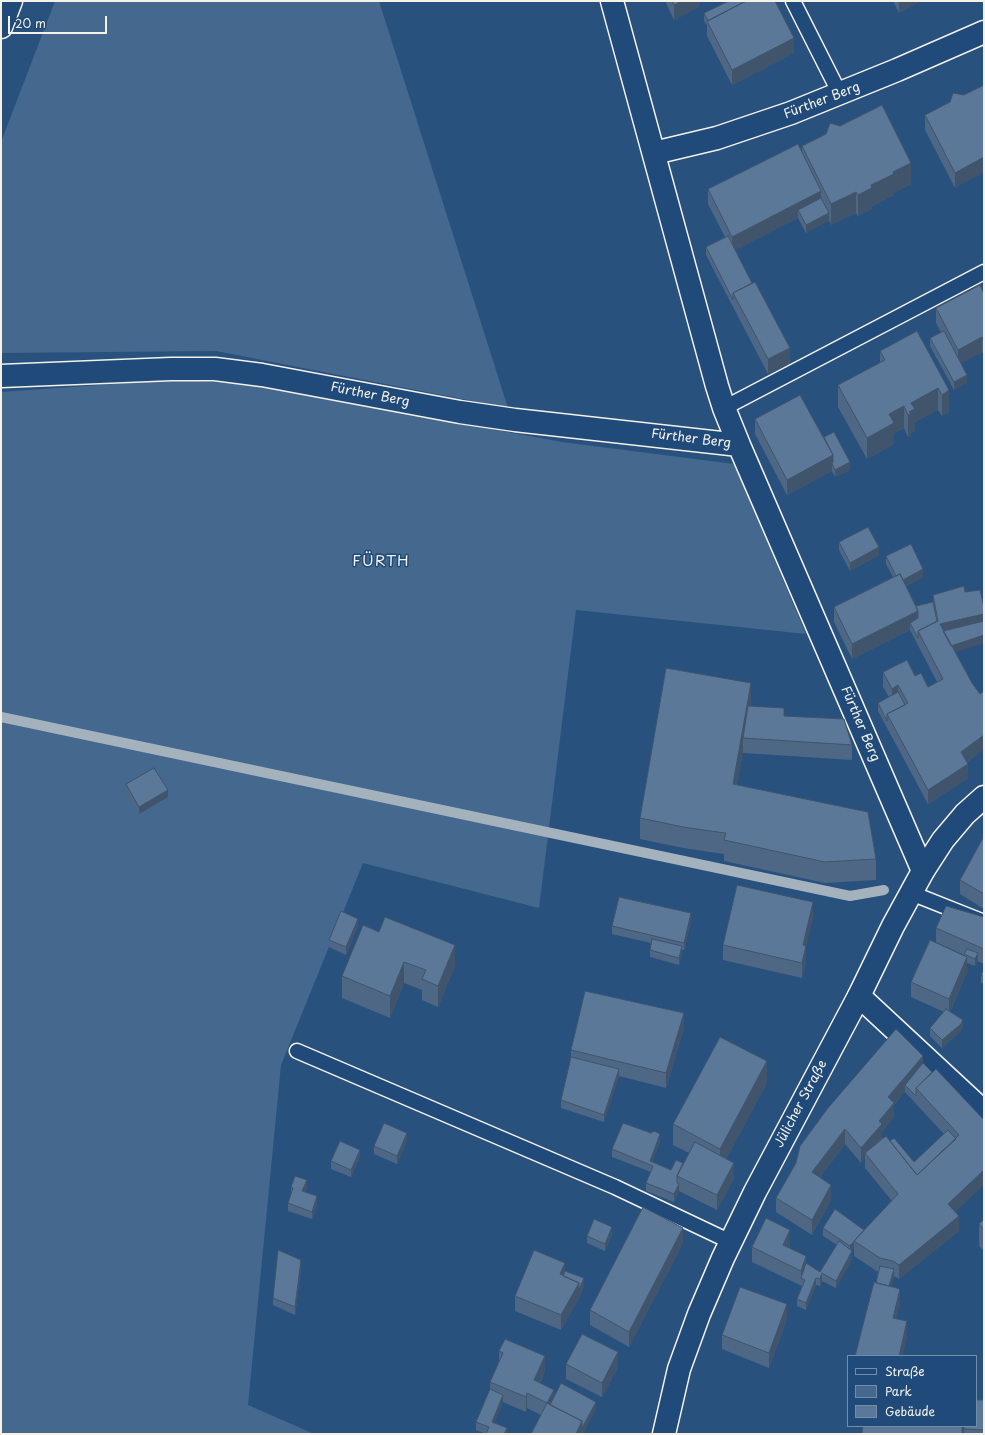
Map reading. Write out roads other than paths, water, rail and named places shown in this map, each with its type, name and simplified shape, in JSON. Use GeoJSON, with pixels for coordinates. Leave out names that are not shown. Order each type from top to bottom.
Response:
{"type":"FeatureCollection","features":[{"type":"Feature","properties":{"kind":"street"},"geometry":{"type":"LineString","coordinates":[[1,27],[11,1]]}},
{"type":"Feature","properties":{"kind":"street","name":"Fürther Berg"},"geometry":{"type":"LineString","coordinates":[[612,1],[724,408],[922,871]]}},
{"type":"Feature","properties":{"kind":"street","name":"Fürther Berg"},"geometry":{"type":"LineString","coordinates":[[654,153],[717,138],[752,127],[840,94],[984,32]]}},
{"type":"Feature","properties":{"kind":"street","name":"Fürther Berg"},"geometry":{"type":"LineString","coordinates":[[1,376],[171,369],[215,369],[262,375],[460,412],[515,420],[739,445]]}},
{"type":"Feature","properties":{"kind":"street","name":"Jülicher Straße"},"geometry":{"type":"LineString","coordinates":[[664,1434],[679,1369],[699,1314],[758,1186],[859,996],[922,871],[943,840],[965,814],[984,797]]}},
{"type":"Feature","properties":{"kind":"street"},"geometry":{"type":"LineString","coordinates":[[859,996],[984,1112]]}},
{"type":"Feature","properties":{"kind":"lane"},"geometry":{"type":"LineString","coordinates":[[794,1],[840,94]]}},
{"type":"Feature","properties":{"kind":"lane"},"geometry":{"type":"LineString","coordinates":[[724,408],[984,272]]}},
{"type":"Feature","properties":{"kind":"lane"},"geometry":{"type":"LineString","coordinates":[[911,893],[984,922]]}},
{"type":"Feature","properties":{"kind":"lane"},"geometry":{"type":"LineString","coordinates":[[296,1051],[615,1187],[731,1242]]}},
{"type":"Feature","properties":{"kind":"waterway"},"geometry":{"type":"LineString","coordinates":[[1,717],[850,896],[884,890]]}},
{"type":"Feature","properties":{"kind":"district","name":"FÜRTH"},"geometry":{"type":"Point","coordinates":[381,562]}}]}
